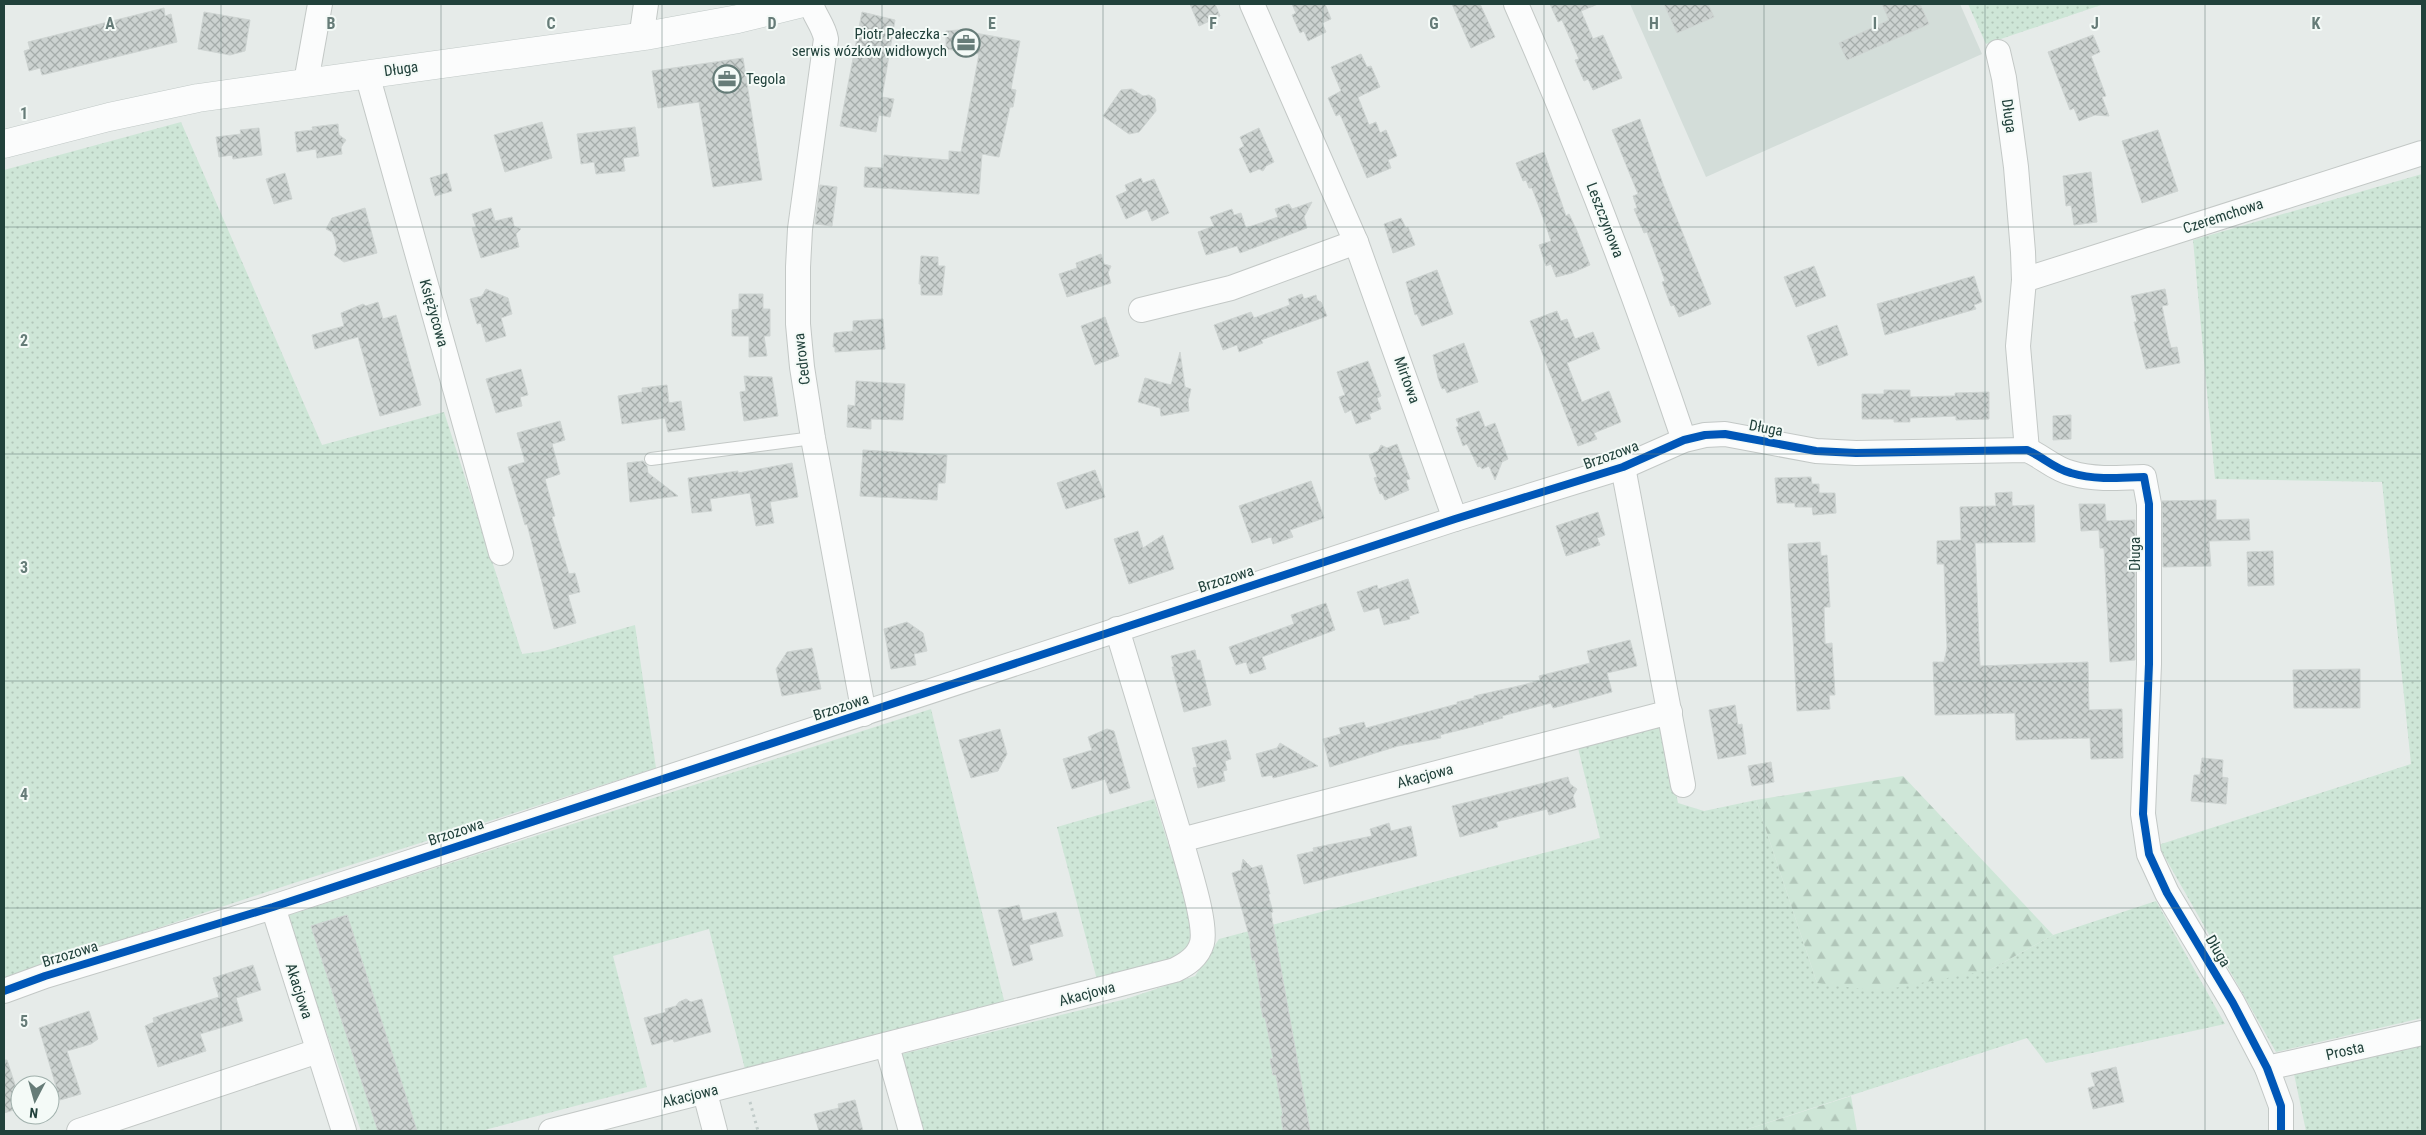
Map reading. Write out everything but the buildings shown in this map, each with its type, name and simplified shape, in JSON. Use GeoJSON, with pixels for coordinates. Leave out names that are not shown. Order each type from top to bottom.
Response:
{"type":"FeatureCollection","features":[{"type":"Feature","properties":{"kind":"street"},"geometry":{"type":"LineString","coordinates":[[306,82],[320,4]]}},
{"type":"Feature","properties":{"kind":"street"},"geometry":{"type":"LineString","coordinates":[[645,36],[643,25],[646,4]]}},
{"type":"Feature","properties":{"kind":"street","name":"Długa"},"geometry":{"type":"LineString","coordinates":[[4,144],[174,103],[306,82],[645,36],[738,19],[799,4]]}},
{"type":"Feature","properties":{"kind":"street","name":"Cedrowa"},"geometry":{"type":"LineString","coordinates":[[812,4],[814,14],[824,30],[826,39],[800,229],[797,293],[802,367],[864,714]]}},
{"type":"Feature","properties":{"kind":"street","name":"Mirtowa"},"geometry":{"type":"LineString","coordinates":[[1252,4],[1356,242],[1455,518]]}},
{"type":"Feature","properties":{"kind":"street","name":"Leszczynowa"},"geometry":{"type":"LineString","coordinates":[[1516,4],[1566,119],[1598,201],[1684,440]]}},
{"type":"Feature","properties":{"kind":"street","name":"Długa"},"geometry":{"type":"LineString","coordinates":[[1998,52],[2004,78],[2016,167],[2024,280],[2018,346],[2027,450]]}},
{"type":"Feature","properties":{"kind":"street","name":"Księżycowa"},"geometry":{"type":"LineString","coordinates":[[367,74],[501,553]]}},
{"type":"Feature","properties":{"kind":"street","name":"Czeremchowa"},"geometry":{"type":"LineString","coordinates":[[2024,280],[2422,153]]}},
{"type":"Feature","properties":{"kind":"street"},"geometry":{"type":"LineString","coordinates":[[1141,310],[1231,288],[1356,242]]}},
{"type":"Feature","properties":{"kind":"street","name":"Długa"},"geometry":{"type":"LineString","coordinates":[[1684,440],[1725,434],[1816,451],[1856,453],[2027,450],[2040,455],[2053,465],[2070,473],[2098,478],[2144,477],[2149,504],[2150,664],[2143,814],[2149,854],[2167,893],[2233,1003],[2267,1068]]}},
{"type":"Feature","properties":{"kind":"street","name":"Brzozowa"},"geometry":{"type":"LineString","coordinates":[[4,991],[45,976],[273,907],[1455,518],[1623,467],[1684,440]]}},
{"type":"Feature","properties":{"kind":"street"},"geometry":{"type":"LineString","coordinates":[[1623,467],[1683,785]]}},
{"type":"Feature","properties":{"kind":"street","name":"Akacjowa"},"geometry":{"type":"LineString","coordinates":[[551,1131],[705,1093],[1175,970],[1193,960],[1202,945],[1203,929],[1181,840],[1117,629]]}},
{"type":"Feature","properties":{"kind":"street","name":"Akacjowa"},"geometry":{"type":"LineString","coordinates":[[1181,840],[1670,712]]}},
{"type":"Feature","properties":{"kind":"street","name":"Akacjowa"},"geometry":{"type":"LineString","coordinates":[[273,907],[344,1131]]}},
{"type":"Feature","properties":{"kind":"street","name":"Prosta"},"geometry":{"type":"LineString","coordinates":[[2267,1068],[2422,1033]]}},
{"type":"Feature","properties":{"kind":"street"},"geometry":{"type":"LineString","coordinates":[[887,1046],[911,1131]]}},
{"type":"Feature","properties":{"kind":"street"},"geometry":{"type":"LineString","coordinates":[[79,1131],[318,1051]]}},
{"type":"Feature","properties":{"kind":"street"},"geometry":{"type":"LineString","coordinates":[[2267,1068],[2282,1106],[2281,1131]]}},
{"type":"Feature","properties":{"kind":"street"},"geometry":{"type":"LineString","coordinates":[[705,1093],[715,1131]]}},
{"type":"Feature","properties":{"kind":"lane"},"geometry":{"type":"LineString","coordinates":[[651,459],[814,438]]}},
{"type":"Feature","properties":{"kind":"path"},"geometry":{"type":"LineString","coordinates":[[745,1082],[758,1131]]}},
{"type":"Feature","properties":{"kind":"shaded area"},"geometry":{"type":"Polygon","coordinates":[[[1630,4],[1960,4],[1982,54],[1706,177],[1630,4]]]}},
{"type":"Feature","properties":{"kind":"green space"},"geometry":{"type":"Polygon","coordinates":[[[1968,4],[2104,4],[1986,44],[1968,4]]]}},
{"type":"Feature","properties":{"kind":"green space"},"geometry":{"type":"Polygon","coordinates":[[[181,122],[322,445],[444,412],[522,654],[544,651],[635,625],[656,768],[294,883],[4,979],[4,170],[181,122]]]}},
{"type":"Feature","properties":{"kind":"green space"},"geometry":{"type":"Polygon","coordinates":[[[2422,174],[2422,1018],[2276,1052],[2158,845],[2411,764],[2382,482],[2215,479],[2193,240],[2422,174]]]}},
{"type":"Feature","properties":{"kind":"green space"},"geometry":{"type":"Polygon","coordinates":[[[931,709],[1005,1004],[745,1069],[709,929],[613,956],[647,1087],[481,1131],[361,1131],[286,916],[931,709]]]}},
{"type":"Feature","properties":{"kind":"green space"},"geometry":{"type":"Polygon","coordinates":[[[1662,724],[1678,803],[1704,811],[1756,800],[1817,983],[1990,970],[2053,935],[2156,901],[2225,1024],[2046,1063],[2027,1038],[1742,1131],[924,1131],[902,1054],[1126,999],[1195,976],[1219,939],[1600,838],[1578,748],[1662,724]]]}},
{"type":"Feature","properties":{"kind":"green space"},"geometry":{"type":"Polygon","coordinates":[[[1903,776],[2053,935],[1990,970],[1878,991],[1817,983],[1756,800],[1903,776]]]}},
{"type":"Feature","properties":{"kind":"green space"},"geometry":{"type":"Polygon","coordinates":[[[1154,799],[1196,931],[1193,944],[1170,963],[1097,980],[1057,827],[1154,799]]]}},
{"type":"Feature","properties":{"kind":"green space"},"geometry":{"type":"Polygon","coordinates":[[[2422,1046],[2422,1131],[2306,1131],[2294,1074],[2422,1046]]]}},
{"type":"Feature","properties":{"kind":"green space"},"geometry":{"type":"Polygon","coordinates":[[[1851,1096],[1857,1131],[1742,1131],[1851,1096]]]}},
{"type":"Feature","properties":{"kind":"cycle path"},"geometry":{"type":"LineString","coordinates":[[4,991],[45,976],[273,907],[1455,519],[1623,467],[1684,440],[1705,435],[1725,434],[1816,451],[1856,453],[2027,450],[2059,469],[2080,475],[2107,478],[2144,477],[2149,504],[2149,664],[2143,814],[2149,854],[2167,893],[2233,1003],[2267,1068],[2281,1106],[2281,1131]]}},
{"type":"Feature","properties":{"kind":"place","name":"Piotr Pałeczka - serwis wózków widłowych"},"geometry":{"type":"Point","coordinates":[966,43]}},
{"type":"Feature","properties":{"kind":"place","name":"Tegola"},"geometry":{"type":"Point","coordinates":[727,79]}}]}
